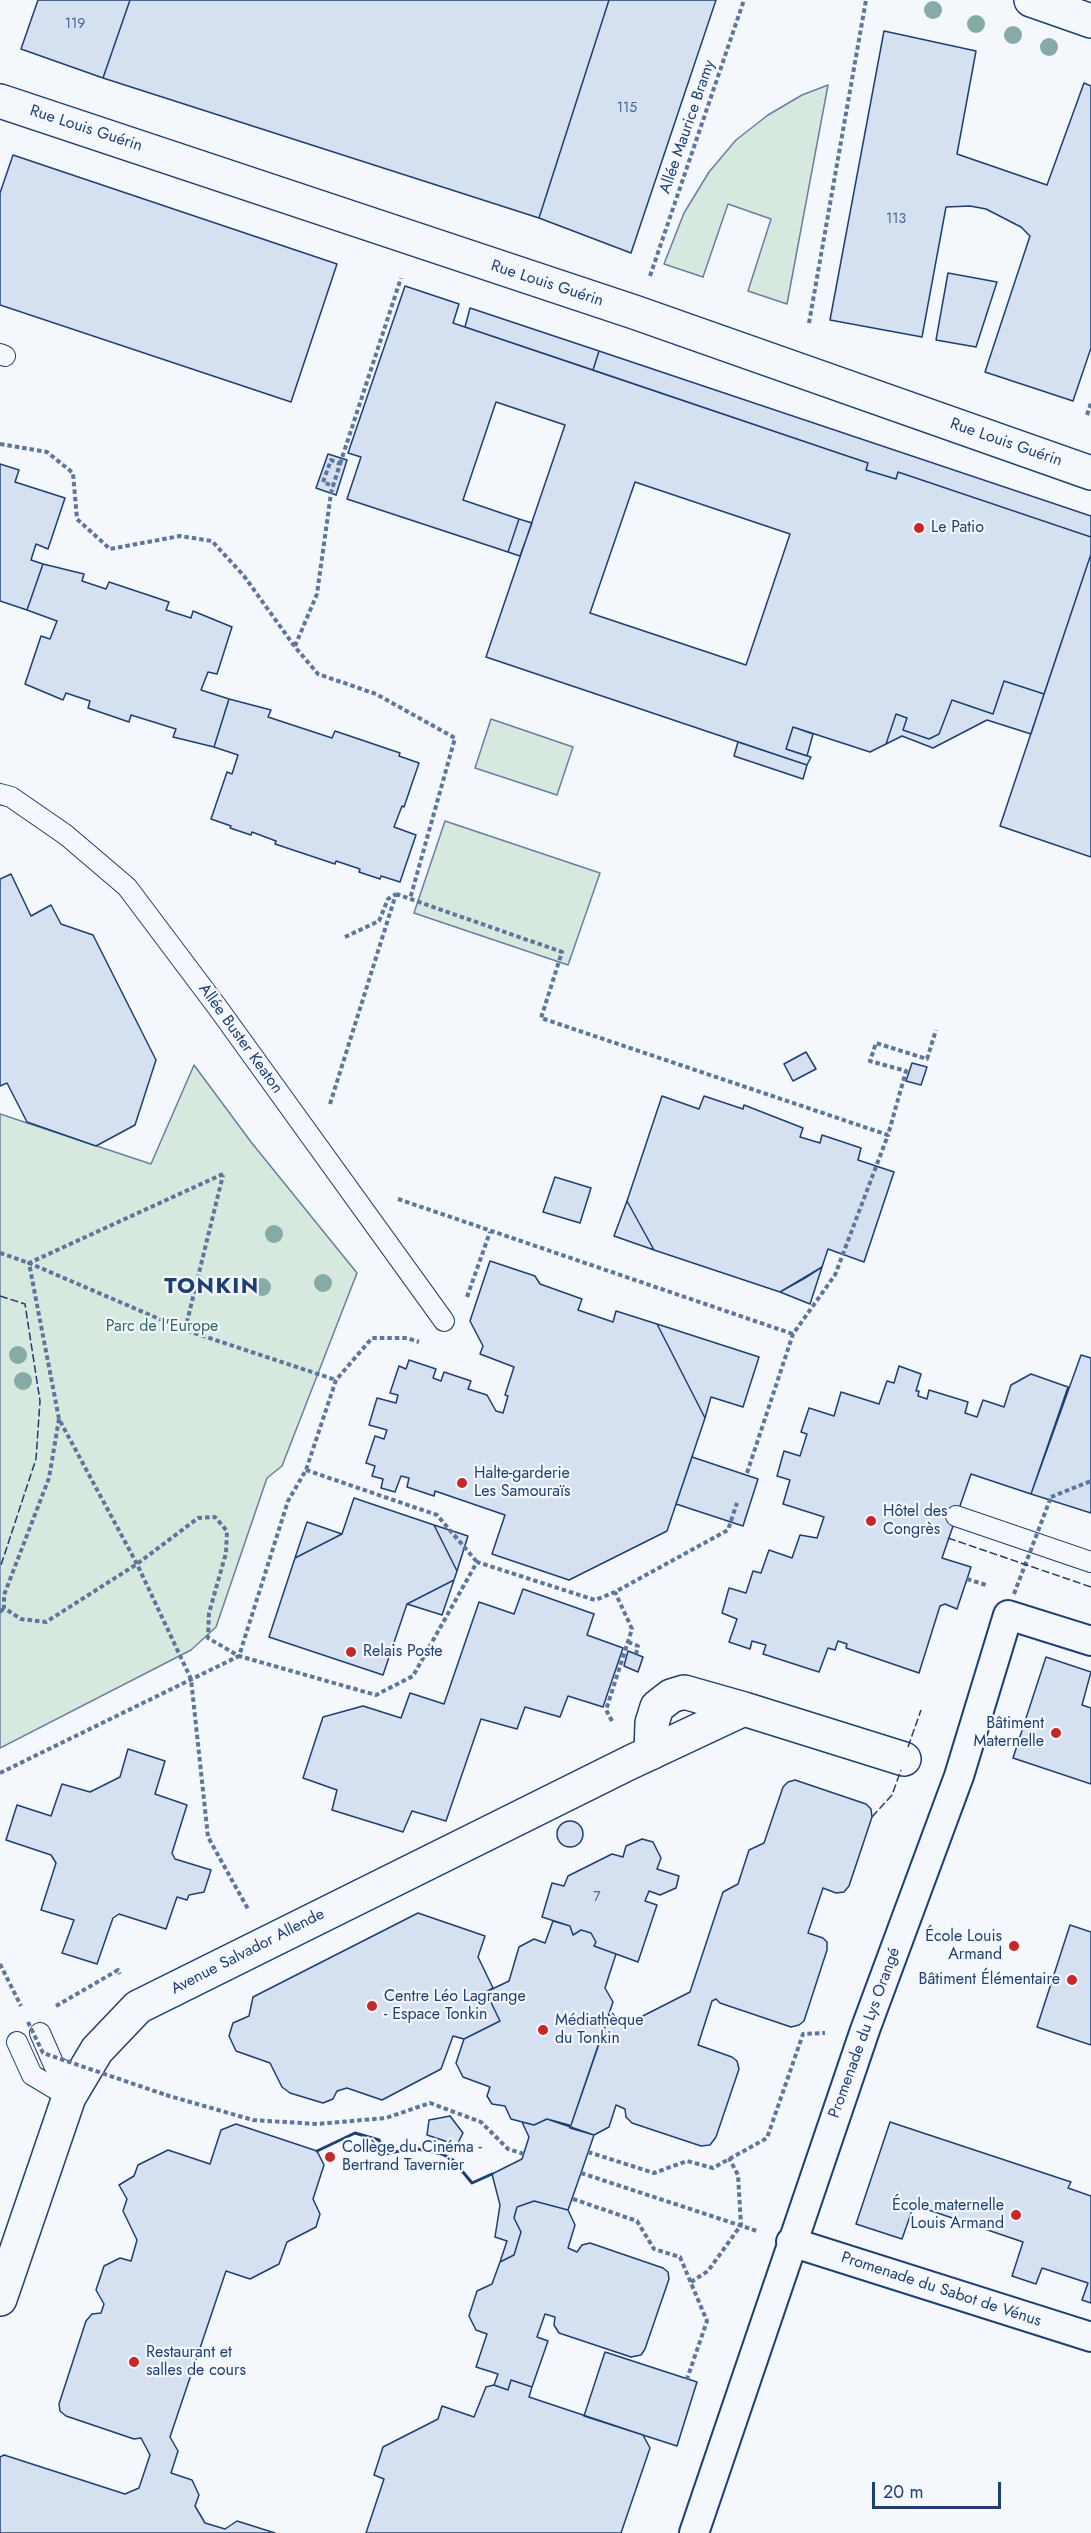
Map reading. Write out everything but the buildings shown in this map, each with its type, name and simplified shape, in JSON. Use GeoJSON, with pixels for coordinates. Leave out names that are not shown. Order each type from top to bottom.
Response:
{"type":"FeatureCollection","features":[{"type":"Feature","properties":{"kind":"street"},"geometry":{"type":"LineString","coordinates":[[1031,0],[1091,21]]}},
{"type":"Feature","properties":{"kind":"street","name":"Rue Louis Guérin"},"geometry":{"type":"LineString","coordinates":[[0,101],[637,314],[1091,473]]}},
{"type":"Feature","properties":{"kind":"street","name":"Promenade du Lys Orangé"},"geometry":{"type":"LineString","coordinates":[[694,2533],[791,2242],[865,2030],[959,1776],[1008,1615],[1091,1641]]}},
{"type":"Feature","properties":{"kind":"street","name":"Avenue Salvador Allende"},"geometry":{"type":"LineString","coordinates":[[0,2299],[75,2088],[98,2050],[138,2007],[744,1709],[904,1759]]}},
{"type":"Feature","properties":{"kind":"street","name":"Promenade du Sabot de Vénus"},"geometry":{"type":"LineString","coordinates":[[791,2242],[1091,2337]]}},
{"type":"Feature","properties":{"kind":"lane","name":"Allée Buster Keaton"},"geometry":{"type":"LineString","coordinates":[[0,794],[11,797],[66,835],[127,887],[218,1008],[444,1321]]}},
{"type":"Feature","properties":{"kind":"lane"},"geometry":{"type":"LineString","coordinates":[[956,1516],[1091,1562]]}},
{"type":"Feature","properties":{"kind":"lane"},"geometry":{"type":"LineString","coordinates":[[35,2024],[54,2065],[75,2088]]}},
{"type":"Feature","properties":{"kind":"lane"},"geometry":{"type":"LineString","coordinates":[[17,2042],[32,2075],[75,2088]]}},
{"type":"Feature","properties":{"kind":"path","name":"Allée Maurice Bramy"},"geometry":{"type":"LineString","coordinates":[[654,262],[744,0]]}},
{"type":"Feature","properties":{"kind":"path"},"geometry":{"type":"LineString","coordinates":[[809,323],[866,0]]}},
{"type":"Feature","properties":{"kind":"path"},"geometry":{"type":"LineString","coordinates":[[295,647],[317,594],[333,486],[401,278]]}},
{"type":"Feature","properties":{"kind":"path"},"geometry":{"type":"LineString","coordinates":[[1087,415],[1091,403]]}},
{"type":"Feature","properties":{"kind":"path"},"geometry":{"type":"LineString","coordinates":[[0,444],[47,452],[73,473],[77,519],[110,549],[180,536],[212,541],[244,576],[295,647],[318,674],[376,694],[455,738],[410,899]]}},
{"type":"Feature","properties":{"kind":"path"},"geometry":{"type":"LineString","coordinates":[[333,486],[323,482],[331,460],[340,464]]}},
{"type":"Feature","properties":{"kind":"path"},"geometry":{"type":"LineString","coordinates":[[396,894],[562,952],[541,1018],[888,1136]]}},
{"type":"Feature","properties":{"kind":"path"},"geometry":{"type":"LineString","coordinates":[[345,938],[379,921],[388,899],[396,894]]}},
{"type":"Feature","properties":{"kind":"path"},"geometry":{"type":"LineString","coordinates":[[335,1113],[329,1103],[396,894]]}},
{"type":"Feature","properties":{"kind":"path"},"geometry":{"type":"LineString","coordinates":[[747,1473],[793,1334],[835,1275],[888,1136],[906,1071],[870,1061],[876,1043],[927,1059],[936,1030]]}},
{"type":"Feature","properties":{"kind":"path"},"geometry":{"type":"LineString","coordinates":[[29,1263],[223,1174],[185,1330]]}},
{"type":"Feature","properties":{"kind":"path"},"geometry":{"type":"LineString","coordinates":[[392,1197],[793,1334]]}},
{"type":"Feature","properties":{"kind":"path"},"geometry":{"type":"LineString","coordinates":[[0,1253],[29,1263],[185,1330],[336,1380],[306,1470],[288,1501],[239,1656],[0,1773]]}},
{"type":"Feature","properties":{"kind":"path"},"geometry":{"type":"LineString","coordinates":[[29,1263],[59,1419],[136,1564],[191,1679],[208,1837],[248,1910]]}},
{"type":"Feature","properties":{"kind":"path"},"geometry":{"type":"LineString","coordinates":[[0,1612],[4,1608],[4,1595],[49,1478],[59,1419]]}},
{"type":"Feature","properties":{"kind":"path"},"geometry":{"type":"LineString","coordinates":[[306,1470],[437,1515],[477,1562],[595,1600],[615,1592],[728,1530],[737,1503]]}},
{"type":"Feature","properties":{"kind":"path"},"geometry":{"type":"LineString","coordinates":[[1014,1594],[1050,1497],[1091,1481]]}},
{"type":"Feature","properties":{"kind":"path"},"geometry":{"type":"LineString","coordinates":[[4,1608],[21,1619],[46,1622],[136,1564],[198,1518],[215,1517],[227,1531],[226,1553],[209,1613],[208,1638],[239,1656],[376,1695],[413,1676],[477,1562]]}},
{"type":"Feature","properties":{"kind":"path"},"geometry":{"type":"LineString","coordinates":[[606,1710],[632,1629],[615,1592]]}},
{"type":"Feature","properties":{"kind":"path"},"geometry":{"type":"LineString","coordinates":[[628,1642],[638,1646],[636,1654]]}},
{"type":"Feature","properties":{"kind":"path"},"geometry":{"type":"LineString","coordinates":[[0,1964],[35,2024],[44,2053],[166,2095],[253,2120],[317,2124],[386,2118],[430,2103],[481,2122],[508,2149],[524,2154]]}},
{"type":"Feature","properties":{"kind":"path"},"geometry":{"type":"LineString","coordinates":[[48,2010],[117,1970]]}},
{"type":"Feature","properties":{"kind":"path"},"geometry":{"type":"LineString","coordinates":[[588,2152],[654,2173],[687,2161],[714,2168],[767,2138],[803,2034],[865,2030]]}},
{"type":"Feature","properties":{"kind":"path"},"geometry":{"type":"LineString","coordinates":[[690,2282],[708,2271],[741,2225],[738,2175],[729,2158]]}},
{"type":"Feature","properties":{"kind":"path"},"geometry":{"type":"LineString","coordinates":[[581,2173],[759,2231]]}},
{"type":"Feature","properties":{"kind":"path"},"geometry":{"type":"LineString","coordinates":[[573,2199],[638,2221],[654,2249],[680,2257],[707,2321],[687,2379]]}},
{"type":"Feature","properties":{"kind":"green space"},"geometry":{"type":"Polygon","coordinates":[[[828,85],[787,304],[748,291],[771,219],[728,204],[703,277],[664,264],[684,213],[709,172],[736,140],[768,115],[802,95],[828,85]]]}},
{"type":"Feature","properties":{"kind":"green space"},"geometry":{"type":"Polygon","coordinates":[[[491,719],[573,747],[557,795],[475,768],[491,719]]]}},
{"type":"Feature","properties":{"kind":"green space"},"geometry":{"type":"Polygon","coordinates":[[[445,821],[600,873],[568,965],[414,913],[445,821]]]}},
{"type":"Feature","properties":{"kind":"green space","name":"Parc de l'Europe"},"geometry":{"type":"Polygon","coordinates":[[[194,1065],[251,1142],[357,1273],[282,1466],[267,1478],[216,1627],[191,1650],[0,1748],[0,1114],[151,1164],[194,1065]]]}},
{"type":"Feature","properties":{"kind":"fence"},"geometry":{"type":"LineString","coordinates":[[0,1296],[25,1304],[40,1401],[36,1459],[0,1568]]}},
{"type":"Feature","properties":{"kind":"fence"},"geometry":{"type":"LineString","coordinates":[[948,1538],[1091,1587]]}},
{"type":"Feature","properties":{"kind":"fence"},"geometry":{"type":"LineString","coordinates":[[908,1747],[921,1710]]}},
{"type":"Feature","properties":{"kind":"fence"},"geometry":{"type":"LineString","coordinates":[[872,1817],[892,1795],[901,1770]]}},
{"type":"Feature","properties":{"kind":"wall"},"geometry":{"type":"LineString","coordinates":[[317,2151],[355,2133],[379,2140],[385,2154],[413,2148],[442,2154],[453,2160],[472,2183],[492,2174]]}},
{"type":"Feature","properties":{"kind":"place","name":"Le Patio"},"geometry":{"type":"Point","coordinates":[919,528]}},
{"type":"Feature","properties":{"kind":"place","name":"Halte-garderie Les Samouraïs"},"geometry":{"type":"Point","coordinates":[462,1483]}},
{"type":"Feature","properties":{"kind":"place","name":"Hôtel des Congrès"},"geometry":{"type":"Point","coordinates":[871,1521]}},
{"type":"Feature","properties":{"kind":"place","name":"Relais Poste"},"geometry":{"type":"Point","coordinates":[351,1652]}},
{"type":"Feature","properties":{"kind":"place","name":"Bâtiment Maternelle"},"geometry":{"type":"Point","coordinates":[1056,1733]}},
{"type":"Feature","properties":{"kind":"place","name":"École Louis Armand"},"geometry":{"type":"Point","coordinates":[1014,1946]}},
{"type":"Feature","properties":{"kind":"place","name":"Bâtiment Élémentaire"},"geometry":{"type":"Point","coordinates":[1072,1980]}},
{"type":"Feature","properties":{"kind":"place","name":"Centre Léo Lagrange - Espace Tonkin"},"geometry":{"type":"Point","coordinates":[372,2006]}},
{"type":"Feature","properties":{"kind":"place","name":"Médiathèque du Tonkin"},"geometry":{"type":"Point","coordinates":[543,2030]}},
{"type":"Feature","properties":{"kind":"place","name":"Collège du Cinéma - Bertrand Tavernier"},"geometry":{"type":"Point","coordinates":[330,2157]}},
{"type":"Feature","properties":{"kind":"place","name":"École maternelle Louis Armand"},"geometry":{"type":"Point","coordinates":[1016,2215]}},
{"type":"Feature","properties":{"kind":"place","name":"Restaurant et salles de cours"},"geometry":{"type":"Point","coordinates":[134,2362]}},
{"type":"Feature","properties":{"kind":"district","name":"TONKIN"},"geometry":{"type":"Point","coordinates":[212,1288]}}]}
